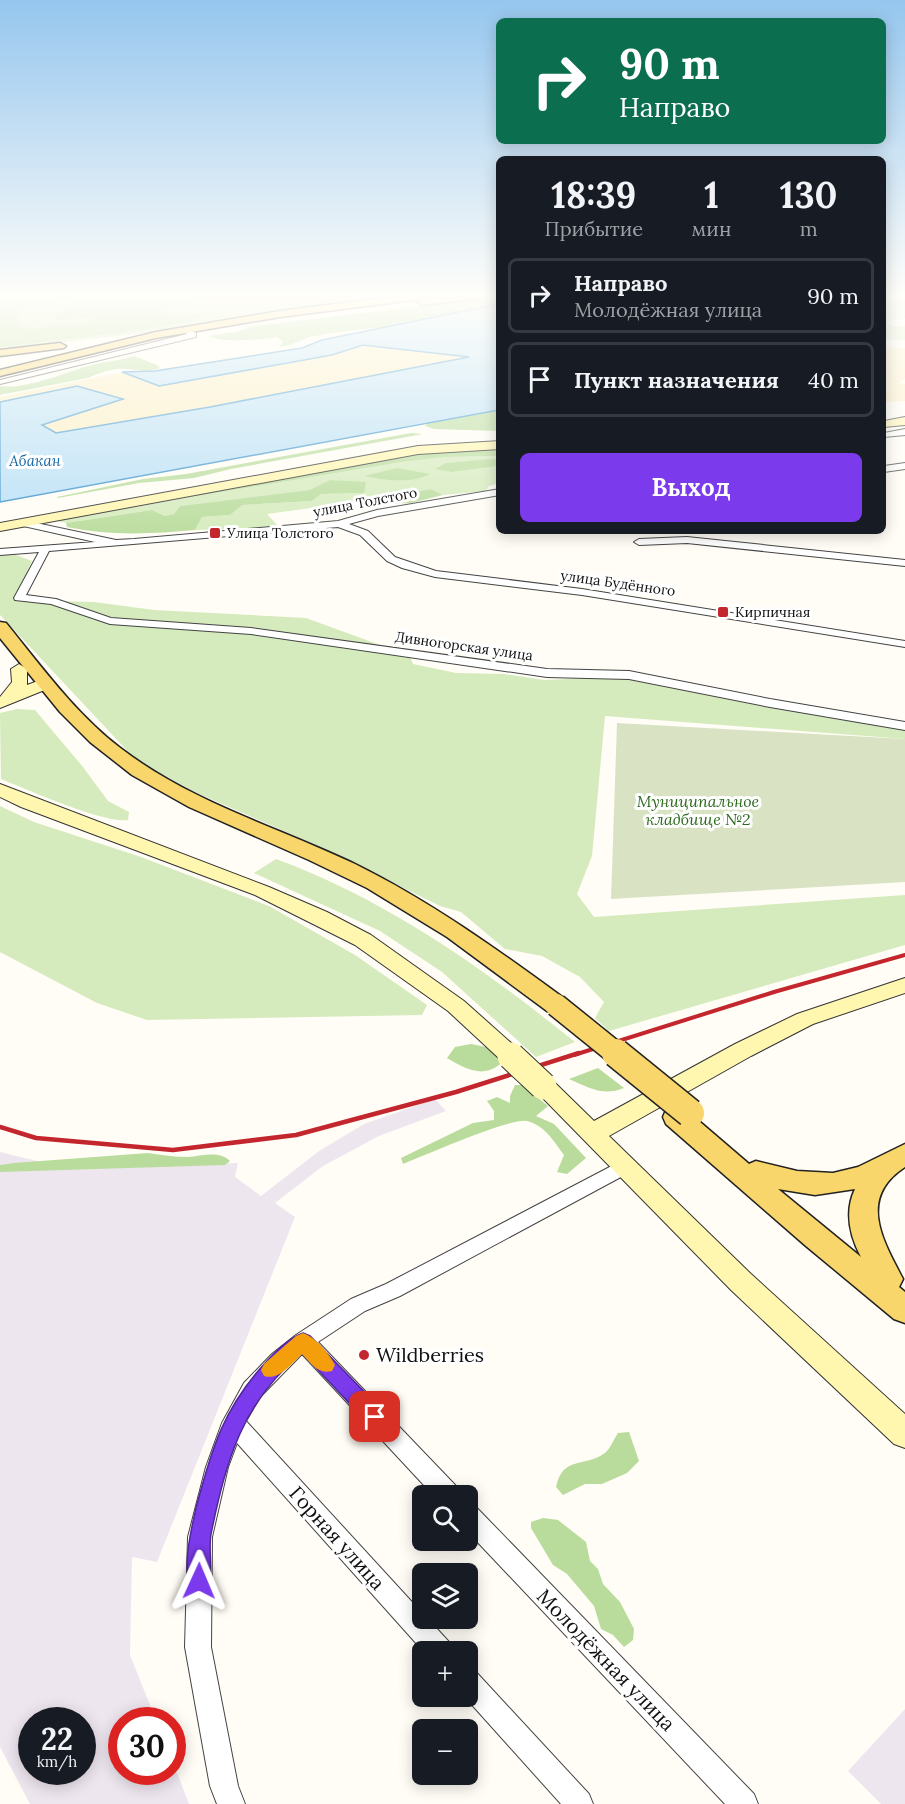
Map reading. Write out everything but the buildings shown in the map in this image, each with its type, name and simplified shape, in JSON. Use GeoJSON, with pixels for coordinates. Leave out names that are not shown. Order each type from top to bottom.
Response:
{"type":"FeatureCollection","features":[{"type":"Feature","properties":{"kind":"main road"},"geometry":{"type":"LineString","coordinates":[[886,424],[905,421]]}},
{"type":"Feature","properties":{"kind":"main road"},"geometry":{"type":"LineString","coordinates":[[0,527],[418,450],[496,445]]}},
{"type":"Feature","properties":{"kind":"main road"},"geometry":{"type":"LineString","coordinates":[[0,627],[39,686],[100,755],[123,772],[207,818],[339,873],[383,896],[456,942],[551,1007],[896,1286]]}},
{"type":"Feature","properties":{"kind":"main road"},"geometry":{"type":"LineString","coordinates":[[0,647],[19,669],[39,686]]}},
{"type":"Feature","properties":{"kind":"main road"},"geometry":{"type":"LineString","coordinates":[[1,703],[16,691],[20,683],[19,669]]}},
{"type":"Feature","properties":{"kind":"main road"},"geometry":{"type":"LineString","coordinates":[[1,703],[39,686]]}},
{"type":"Feature","properties":{"kind":"main road"},"geometry":{"type":"LineString","coordinates":[[0,790],[28,803],[262,891],[363,940],[447,1000],[511,1056],[741,1282],[905,1434]]}},
{"type":"Feature","properties":{"kind":"main road"},"geometry":{"type":"LineString","coordinates":[[591,1134],[743,1050],[805,1019],[905,985]]}},
{"type":"Feature","properties":{"kind":"main road"},"geometry":{"type":"LineString","coordinates":[[683,1115],[816,1238],[905,1310]]}},
{"type":"Feature","properties":{"kind":"main road"},"geometry":{"type":"LineString","coordinates":[[756,1172],[778,1179],[817,1185],[847,1181],[880,1171],[905,1154]]}},
{"type":"Feature","properties":{"kind":"main road"},"geometry":{"type":"LineString","coordinates":[[880,1171],[864,1203],[865,1229],[873,1254],[896,1286]]}},
{"type":"Feature","properties":{"kind":"street"},"geometry":{"type":"LineString","coordinates":[[0,382],[16,378]]}},
{"type":"Feature","properties":{"kind":"street"},"geometry":{"type":"LineString","coordinates":[[886,435],[905,432]]}},
{"type":"Feature","properties":{"kind":"street"},"geometry":{"type":"LineString","coordinates":[[886,469],[905,466]]}},
{"type":"Feature","properties":{"kind":"street","name":"улица Толстого"},"geometry":{"type":"LineString","coordinates":[[22,523],[116,543],[339,524],[377,513],[496,493]]}},
{"type":"Feature","properties":{"kind":"street","name":"улица Будённого"},"geometry":{"type":"LineString","coordinates":[[339,524],[364,533],[391,559],[435,574],[582,592],[905,644]]}},
{"type":"Feature","properties":{"kind":"street"},"geometry":{"type":"LineString","coordinates":[[639,542],[687,540],[743,542],[905,563]]}},
{"type":"Feature","properties":{"kind":"street"},"geometry":{"type":"LineString","coordinates":[[0,552],[116,543]]}},
{"type":"Feature","properties":{"kind":"street","name":"Дивногорская улица"},"geometry":{"type":"LineString","coordinates":[[45,550],[19,598],[52,601],[110,621],[251,631],[547,673],[629,675],[770,703],[905,726]]}},
{"type":"Feature","properties":{"kind":"street"},"geometry":{"type":"LineString","coordinates":[[231,1804],[224,1786],[198,1647],[200,1537],[217,1467],[233,1423],[252,1390],[280,1360],[303,1341],[358,1305],[393,1290],[625,1166]]}},
{"type":"Feature","properties":{"kind":"street"},"geometry":{"type":"LineString","coordinates":[[303,1341],[440,1485]]}},
{"type":"Feature","properties":{"kind":"street","name":"Горная улица"},"geometry":{"type":"LineString","coordinates":[[233,1423],[431,1641]]}},
{"type":"Feature","properties":{"kind":"street","name":"Молодёжная улица"},"geometry":{"type":"LineString","coordinates":[[478,1525],[744,1804]]}},
{"type":"Feature","properties":{"kind":"street"},"geometry":{"type":"LineString","coordinates":[[478,1693],[579,1804]]}},
{"type":"Feature","properties":{"kind":"shaded area"},"geometry":{"type":"Polygon","coordinates":[[[435,1099],[446,1111],[379,1136],[323,1166],[275,1203],[295,1217],[157,1562],[132,1557],[130,1655],[151,1707],[108,1707],[108,1785],[182,1785],[189,1804],[30,1804],[20,1785],[96,1785],[96,1707],[18,1707],[18,1781],[0,1747],[0,1152],[62,1167],[238,1163],[235,1177],[261,1196],[319,1151],[364,1124],[435,1099]]]}},
{"type":"Feature","properties":{"kind":"shaded area"},"geometry":{"type":"Polygon","coordinates":[[[905,1709],[905,1804],[881,1804],[848,1771],[905,1709]]]}},
{"type":"Feature","properties":{"kind":"green space"},"geometry":{"type":"Polygon","coordinates":[[[50,378],[87,378],[0,395],[0,386],[11,387],[50,378]]]}},
{"type":"Feature","properties":{"kind":"green space"},"geometry":{"type":"Polygon","coordinates":[[[496,411],[496,431],[434,429],[425,426],[428,423],[496,411]]]}},
{"type":"Feature","properties":{"kind":"green space"},"geometry":{"type":"Polygon","coordinates":[[[411,433],[423,434],[231,469],[194,478],[139,483],[57,497],[143,479],[186,474],[411,433]]]}},
{"type":"Feature","properties":{"kind":"green space"},"geometry":{"type":"Polygon","coordinates":[[[496,445],[496,456],[445,457],[402,462],[54,520],[403,454],[496,445]]]}},
{"type":"Feature","properties":{"kind":"green space"},"geometry":{"type":"Polygon","coordinates":[[[496,456],[496,459],[447,463],[452,472],[496,466],[496,484],[489,486],[486,491],[443,495],[431,489],[377,499],[383,504],[377,509],[369,500],[267,514],[280,528],[195,530],[202,517],[230,515],[241,505],[312,501],[321,494],[364,493],[330,480],[309,490],[180,506],[174,514],[165,516],[152,510],[66,523],[54,520],[402,462],[445,457],[496,456]]]}},
{"type":"Feature","properties":{"kind":"green space"},"geometry":{"type":"Polygon","coordinates":[[[496,459],[496,466],[452,472],[435,469],[446,463],[496,459]]]}},
{"type":"Feature","properties":{"kind":"green space"},"geometry":{"type":"Polygon","coordinates":[[[397,468],[430,474],[406,480],[364,476],[397,468]]]}},
{"type":"Feature","properties":{"kind":"green space"},"geometry":{"type":"Polygon","coordinates":[[[330,480],[366,482],[364,493],[321,494],[312,501],[242,505],[230,515],[202,517],[195,530],[115,533],[67,527],[66,523],[152,510],[165,516],[174,514],[180,506],[309,490],[330,480]]]}},
{"type":"Feature","properties":{"kind":"green space"},"geometry":{"type":"Polygon","coordinates":[[[431,489],[443,495],[411,503],[383,504],[376,499],[431,489]]]}},
{"type":"Feature","properties":{"kind":"green space"},"geometry":{"type":"Polygon","coordinates":[[[0,555],[16,555],[32,561],[15,600],[94,602],[154,610],[306,618],[410,656],[413,664],[456,673],[504,674],[544,680],[616,677],[905,729],[905,739],[605,716],[592,856],[577,894],[594,917],[905,895],[905,945],[609,1031],[595,1018],[604,1002],[580,977],[542,956],[505,949],[461,912],[440,906],[316,845],[197,793],[136,760],[0,615],[0,555]]]}},
{"type":"Feature","properties":{"kind":"green space"},"geometry":{"type":"Polygon","coordinates":[[[17,709],[35,710],[108,801],[129,812],[128,820],[102,817],[1,779],[0,713],[17,709]]]}},
{"type":"Feature","properties":{"kind":"green space","name":"Муниципальное кладбище №2"},"geometry":{"type":"Polygon","coordinates":[[[617,723],[905,739],[905,882],[611,899],[617,723]]]}},
{"type":"Feature","properties":{"kind":"green space"},"geometry":{"type":"Polygon","coordinates":[[[0,806],[34,822],[141,857],[269,906],[355,955],[427,1005],[422,1015],[147,1020],[97,1003],[0,952],[0,806]]]}},
{"type":"Feature","properties":{"kind":"green space"},"geometry":{"type":"Polygon","coordinates":[[[276,859],[357,894],[433,938],[505,988],[575,1042],[536,1057],[442,972],[380,931],[254,873],[276,859]]]}},
{"type":"Feature","properties":{"kind":"green space"},"geometry":{"type":"Polygon","coordinates":[[[471,1044],[486,1047],[501,1055],[503,1062],[489,1070],[475,1071],[447,1058],[455,1047],[471,1044]]]}},
{"type":"Feature","properties":{"kind":"green space"},"geometry":{"type":"Polygon","coordinates":[[[598,1068],[624,1088],[609,1092],[602,1091],[569,1079],[598,1068]]]}},
{"type":"Feature","properties":{"kind":"green space"},"geometry":{"type":"Polygon","coordinates":[[[515,1085],[522,1085],[548,1106],[536,1116],[554,1124],[586,1158],[567,1174],[557,1172],[564,1155],[556,1144],[544,1130],[527,1121],[518,1121],[486,1131],[403,1164],[401,1158],[473,1123],[494,1120],[494,1111],[487,1101],[497,1097],[510,1103],[510,1096],[515,1085]]]}},
{"type":"Feature","properties":{"kind":"green space"},"geometry":{"type":"Polygon","coordinates":[[[148,1153],[183,1157],[210,1154],[230,1161],[225,1165],[0,1172],[0,1165],[14,1163],[148,1153]]]}},
{"type":"Feature","properties":{"kind":"green space"},"geometry":{"type":"Polygon","coordinates":[[[629,1432],[639,1461],[627,1473],[602,1484],[585,1484],[563,1495],[556,1487],[559,1477],[569,1466],[605,1453],[618,1433],[629,1432]]]}},
{"type":"Feature","properties":{"kind":"green space"},"geometry":{"type":"Polygon","coordinates":[[[543,1518],[558,1520],[586,1542],[590,1561],[598,1569],[603,1584],[620,1602],[634,1629],[633,1640],[624,1647],[613,1635],[601,1629],[594,1606],[567,1574],[553,1565],[531,1528],[531,1522],[543,1518]]]}},
{"type":"Feature","properties":{"kind":"sand"},"geometry":{"type":"Polygon","coordinates":[[[92,378],[138,378],[159,386],[203,378],[358,378],[210,407],[56,433],[41,425],[121,399],[77,386],[0,402],[0,397],[92,378]]]}},
{"type":"Feature","properties":{"kind":"sand"},"geometry":{"type":"Polygon","coordinates":[[[886,378],[905,378],[899,383],[905,384],[905,401],[886,402],[886,378]]]}},
{"type":"Feature","properties":{"kind":"water","name":"Абакан"},"geometry":{"type":"Polygon","coordinates":[[[138,378],[203,378],[159,386],[138,378]]]}},
{"type":"Feature","properties":{"kind":"water","name":"Абакан"},"geometry":{"type":"Polygon","coordinates":[[[359,378],[496,378],[496,411],[0,502],[0,402],[77,386],[123,399],[42,425],[56,433],[210,407],[359,378]]]}},
{"type":"Feature","properties":{"kind":"railway"},"geometry":{"type":"LineString","coordinates":[[574,1055],[774,992],[905,955]]}},
{"type":"Feature","properties":{"kind":"railway"},"geometry":{"type":"LineString","coordinates":[[0,1127],[36,1138],[173,1150],[296,1135],[456,1092],[579,1053]]}},
{"type":"Feature","properties":{"kind":"slow traffic"},"geometry":{"type":"LineString","coordinates":[[271,1370],[303,1341],[325,1365]]}},
{"type":"Feature","properties":{"kind":"place","name":"Улица Толстого"},"geometry":{"type":"Point","coordinates":[215,533]}},
{"type":"Feature","properties":{"kind":"place","name":"Кирпичная"},"geometry":{"type":"Point","coordinates":[723,612]}},
{"type":"Feature","properties":{"kind":"place","name":"Wildberries"},"geometry":{"type":"Point","coordinates":[364,1355]}},
{"type":"Feature","properties":{"kind":"route"},"geometry":{"type":"LineString","coordinates":[[199,1581],[200,1537],[217,1467],[233,1423],[252,1390],[280,1360],[303,1341],[375,1417]]}}]}
